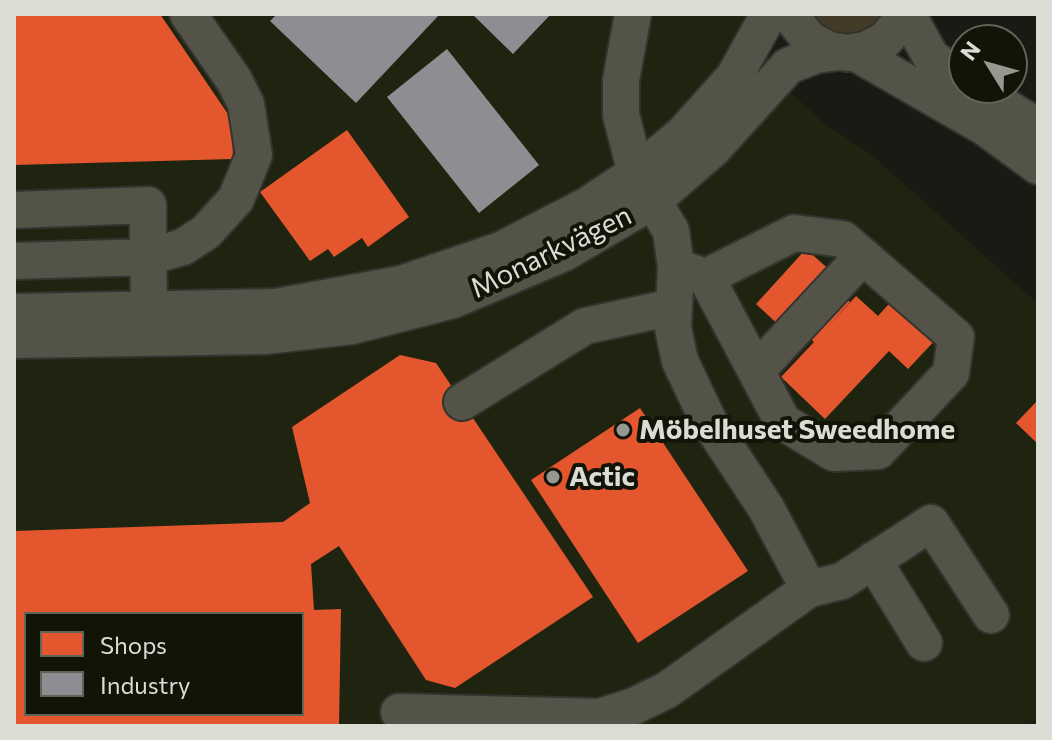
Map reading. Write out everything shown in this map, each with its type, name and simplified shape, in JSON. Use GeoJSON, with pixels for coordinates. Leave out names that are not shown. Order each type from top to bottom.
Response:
{"type":"FeatureCollection","features":[{"type":"Feature","properties":{"kind":"street"},"geometry":{"type":"LineString","coordinates":[[14,261],[148,257],[183,247],[206,232],[236,199],[254,155],[246,104],[234,80],[188,14]]}},
{"type":"Feature","properties":{"kind":"street"},"geometry":{"type":"LineString","coordinates":[[633,14],[621,80],[621,115],[645,186],[691,272],[756,371],[783,422],[834,453],[878,451],[951,373],[956,337],[843,239],[794,233],[691,272],[673,307],[673,328],[690,388],[794,555],[809,589]]}},
{"type":"Feature","properties":{"kind":"street","name":"Monarkvägen"},"geometry":{"type":"LineString","coordinates":[[14,312],[265,336],[352,326],[407,314],[507,280],[564,253],[645,186],[734,77],[769,14]]}},
{"type":"Feature","properties":{"kind":"street"},"geometry":{"type":"LineString","coordinates":[[789,14],[810,40],[846,52],[986,128],[1038,166]]}},
{"type":"Feature","properties":{"kind":"street"},"geometry":{"type":"LineString","coordinates":[[907,14],[931,57],[948,70]]}},
{"type":"Feature","properties":{"kind":"street","name":"Monarkvägen"},"geometry":{"type":"LineString","coordinates":[[645,186],[713,149],[788,66],[816,55],[846,52],[885,40],[907,14]]}},
{"type":"Feature","properties":{"kind":"street"},"geometry":{"type":"LineString","coordinates":[[1001,104],[1038,127]]}},
{"type":"Feature","properties":{"kind":"street"},"geometry":{"type":"LineString","coordinates":[[14,210],[148,205],[149,323]]}},
{"type":"Feature","properties":{"kind":"street"},"geometry":{"type":"LineString","coordinates":[[756,371],[863,256]]}},
{"type":"Feature","properties":{"kind":"street"},"geometry":{"type":"LineString","coordinates":[[462,402],[585,326],[673,307]]}},
{"type":"Feature","properties":{"kind":"street","name":"Monarkvägen"},"geometry":{"type":"LineString","coordinates":[[14,340],[149,323]]}},
{"type":"Feature","properties":{"kind":"street"},"geometry":{"type":"LineString","coordinates":[[399,712],[600,717],[667,690],[809,589],[842,581],[931,523],[991,615]]}},
{"type":"Feature","properties":{"kind":"street"},"geometry":{"type":"LineString","coordinates":[[873,560],[924,643]]}},
{"type":"Feature","properties":{"kind":"shaded area"},"geometry":{"type":"Polygon","coordinates":[[[14,14],[750,14],[737,54],[795,96],[824,123],[872,155],[1038,304],[1038,720],[1020,726],[14,726],[14,14]]]}},
{"type":"Feature","properties":{"kind":"shaded area"},"geometry":{"type":"Polygon","coordinates":[[[803,14],[889,14],[881,25],[857,38],[830,36],[803,14]]]}},
{"type":"Feature","properties":{"kind":"building: Shops"},"geometry":{"type":"Polygon","coordinates":[[[14,14],[160,14],[232,120],[233,159],[14,165],[14,14]]]}},
{"type":"Feature","properties":{"kind":"building: Shops"},"geometry":{"type":"Polygon","coordinates":[[[347,130],[409,217],[368,247],[362,238],[334,257],[328,249],[310,261],[260,192],[347,130]]]}},
{"type":"Feature","properties":{"kind":"building: Shops"},"geometry":{"type":"Polygon","coordinates":[[[806,249],[833,273],[826,281],[850,302],[827,328],[856,296],[878,316],[896,296],[939,336],[908,369],[889,351],[825,419],[781,377],[814,342],[792,321],[783,329],[756,304],[806,249]]]}},
{"type":"Feature","properties":{"kind":"building: Shops"},"geometry":{"type":"Polygon","coordinates":[[[400,355],[436,363],[593,597],[455,688],[426,680],[339,546],[311,564],[314,610],[341,609],[339,726],[14,726],[14,531],[283,522],[310,503],[292,427],[400,355]]]}},
{"type":"Feature","properties":{"kind":"building: Shops"},"geometry":{"type":"Polygon","coordinates":[[[1038,400],[1038,444],[1016,423],[1038,400]]]}},
{"type":"Feature","properties":{"kind":"building: Shops"},"geometry":{"type":"Polygon","coordinates":[[[640,408],[748,571],[638,643],[531,480],[640,408]]]}},
{"type":"Feature","properties":{"kind":"building: Industry"},"geometry":{"type":"Polygon","coordinates":[[[277,14],[440,14],[356,103],[270,21],[277,14]]]}},
{"type":"Feature","properties":{"kind":"building: Industry"},"geometry":{"type":"Polygon","coordinates":[[[472,14],[551,14],[513,54],[472,14]]]}},
{"type":"Feature","properties":{"kind":"building: Industry"},"geometry":{"type":"Polygon","coordinates":[[[447,49],[539,165],[479,213],[387,97],[447,49]]]}},
{"type":"Feature","properties":{"kind":"place","name":"Möbelhuset Sweedhome"},"geometry":{"type":"Point","coordinates":[623,430]}},
{"type":"Feature","properties":{"kind":"place","name":"Actic"},"geometry":{"type":"Point","coordinates":[553,477]}}]}
